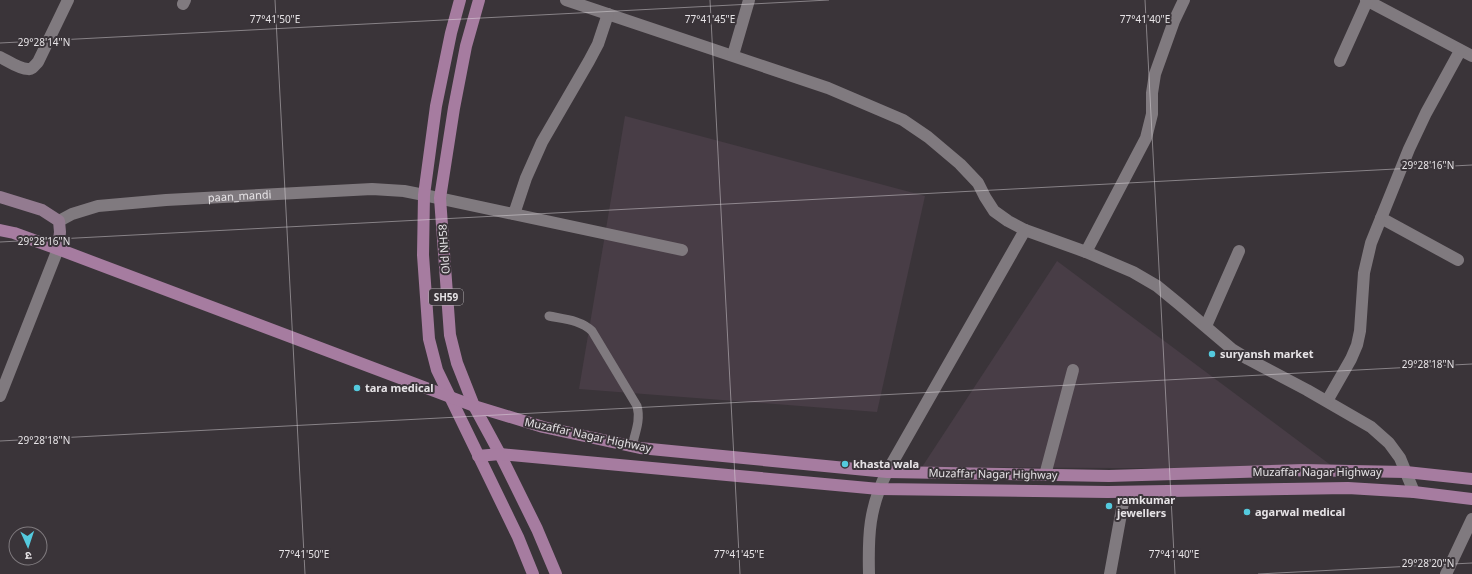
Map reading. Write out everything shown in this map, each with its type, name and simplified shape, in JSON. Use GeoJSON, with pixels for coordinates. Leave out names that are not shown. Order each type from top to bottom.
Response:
{"type":"FeatureCollection","features":[{"type":"Feature","properties":{"kind":"main road","name":"Old NH58"},"geometry":{"type":"LineString","coordinates":[[460,0],[450,33],[436,106],[424,195],[423,256],[429,339],[437,370],[518,537],[533,574]]}},
{"type":"Feature","properties":{"kind":"main road","name":"Old NH58"},"geometry":{"type":"LineString","coordinates":[[478,0],[466,46],[454,108],[440,198],[450,335],[457,363],[474,406],[500,454],[537,529],[556,574]]}},
{"type":"Feature","properties":{"kind":"main road","name":"Muzaffar Nagar Highway"},"geometry":{"type":"LineString","coordinates":[[0,230],[14,232],[58,248],[450,398],[542,427],[632,446],[887,472],[1109,476],[1304,470],[1406,472],[1472,479]]}},
{"type":"Feature","properties":{"kind":"main road","name":"Muzaffar Nagar Highway"},"geometry":{"type":"LineString","coordinates":[[478,456],[500,454],[879,489],[1125,492],[1348,488],[1414,492],[1472,499]]}},
{"type":"Feature","properties":{"kind":"street"},"geometry":{"type":"LineString","coordinates":[[0,57],[22,68],[28,70],[33,68],[38,62],[68,0]]}},
{"type":"Feature","properties":{"kind":"street"},"geometry":{"type":"LineString","coordinates":[[566,0],[828,88],[903,120],[928,137],[960,164],[978,183],[994,211],[1008,221],[1025,230],[1086,252],[1133,272],[1157,286],[1233,350],[1327,401],[1371,427],[1389,443],[1400,458],[1414,492]]}},
{"type":"Feature","properties":{"kind":"street"},"geometry":{"type":"LineString","coordinates":[[733,55],[749,0]]}},
{"type":"Feature","properties":{"kind":"street"},"geometry":{"type":"LineString","coordinates":[[1086,252],[1146,138],[1152,114],[1152,93],[1155,74],[1174,21],[1184,0]]}},
{"type":"Feature","properties":{"kind":"street"},"geometry":{"type":"LineString","coordinates":[[1340,61],[1366,0],[1472,56]]}},
{"type":"Feature","properties":{"kind":"street"},"geometry":{"type":"LineString","coordinates":[[514,214],[526,178],[542,142],[598,44],[608,14]]}},
{"type":"Feature","properties":{"kind":"street"},"geometry":{"type":"LineString","coordinates":[[1327,401],[1351,359],[1357,345],[1360,331],[1364,273],[1371,243],[1421,125],[1460,51]]}},
{"type":"Feature","properties":{"kind":"street","name":"paan_mandi"},"geometry":{"type":"LineString","coordinates":[[59,221],[72,214],[98,206],[166,200],[372,189],[404,191],[440,198],[682,250]]}},
{"type":"Feature","properties":{"kind":"street"},"geometry":{"type":"LineString","coordinates":[[0,198],[42,210],[59,221],[60,232],[58,248],[0,396]]}},
{"type":"Feature","properties":{"kind":"street"},"geometry":{"type":"LineString","coordinates":[[1381,218],[1458,260]]}},
{"type":"Feature","properties":{"kind":"street"},"geometry":{"type":"LineString","coordinates":[[869,574],[869,534],[872,514],[879,489],[887,472],[1025,230]]}},
{"type":"Feature","properties":{"kind":"street"},"geometry":{"type":"LineString","coordinates":[[1206,326],[1239,251]]}},
{"type":"Feature","properties":{"kind":"street"},"geometry":{"type":"LineString","coordinates":[[1045,475],[1073,370]]}},
{"type":"Feature","properties":{"kind":"street"},"geometry":{"type":"LineString","coordinates":[[1110,574],[1125,492]]}},
{"type":"Feature","properties":{"kind":"street"},"geometry":{"type":"LineString","coordinates":[[1446,574],[1472,519]]}},
{"type":"Feature","properties":{"kind":"lane"},"geometry":{"type":"LineString","coordinates":[[549,316],[580,323],[587,326],[592,331],[637,406],[639,414],[638,422],[632,446]]}},
{"type":"Feature","properties":{"kind":"shaded area"},"geometry":{"type":"Polygon","coordinates":[[[625,116],[925,196],[877,412],[579,389],[625,116]]]}},
{"type":"Feature","properties":{"kind":"shaded area"},"geometry":{"type":"Polygon","coordinates":[[[1057,261],[1336,469],[922,467],[1057,261]]]}},
{"type":"Feature","properties":{"kind":"place","name":"suryansh market"},"geometry":{"type":"Point","coordinates":[1212,354]}},
{"type":"Feature","properties":{"kind":"place","name":"tara medical"},"geometry":{"type":"Point","coordinates":[357,388]}},
{"type":"Feature","properties":{"kind":"place","name":"khasta wala"},"geometry":{"type":"Point","coordinates":[845,464]}},
{"type":"Feature","properties":{"kind":"place","name":"ramkumar jewellers"},"geometry":{"type":"Point","coordinates":[1109,506]}},
{"type":"Feature","properties":{"kind":"place","name":"agarwal medical"},"geometry":{"type":"Point","coordinates":[1247,512]}}]}
